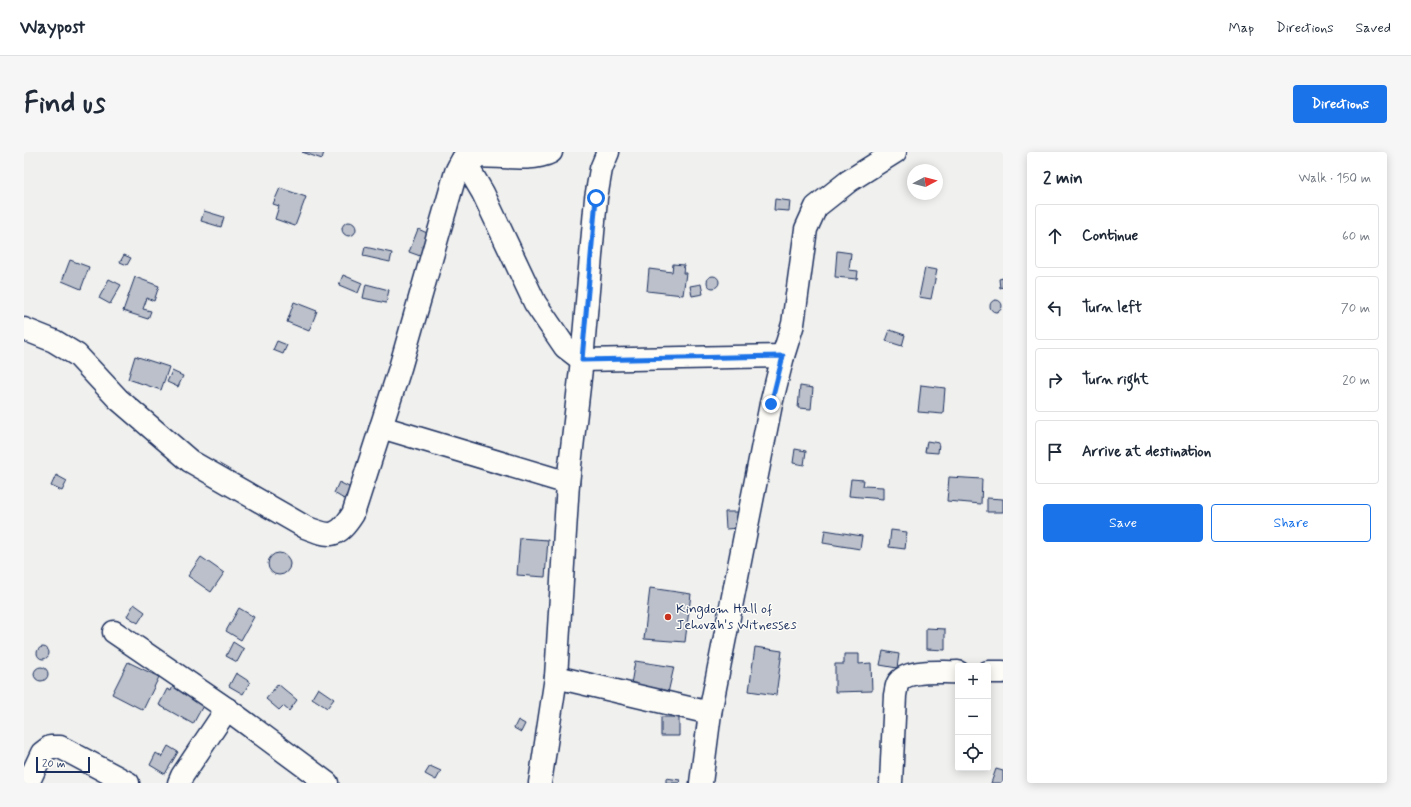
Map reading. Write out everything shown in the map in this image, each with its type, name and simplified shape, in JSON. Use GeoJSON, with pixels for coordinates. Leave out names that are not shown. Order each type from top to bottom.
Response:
{"type":"FeatureCollection","features":[{"type":"Feature","properties":{"kind":"street"},"geometry":{"type":"LineString","coordinates":[[24,329],[54,341],[77,355],[118,400],[190,461],[305,527],[322,534],[336,534],[345,526],[353,514],[400,368],[456,172],[463,159],[474,154],[538,156],[551,152]]}},
{"type":"Feature","properties":{"kind":"street"},"geometry":{"type":"LineString","coordinates":[[540,783],[556,677],[568,483],[582,360],[596,198],[601,169],[608,152]]}},
{"type":"Feature","properties":{"kind":"street"},"geometry":{"type":"LineString","coordinates":[[701,783],[710,713],[771,404],[793,324],[806,230],[816,207],[849,181],[895,152]]}},
{"type":"Feature","properties":{"kind":"street"},"geometry":{"type":"LineString","coordinates":[[463,159],[484,193],[535,302],[566,347],[582,360],[783,356]]}},
{"type":"Feature","properties":{"kind":"street"},"geometry":{"type":"LineString","coordinates":[[381,427],[568,483]]}},
{"type":"Feature","properties":{"kind":"street"},"geometry":{"type":"LineString","coordinates":[[114,632],[227,708],[327,783]]}},
{"type":"Feature","properties":{"kind":"street"},"geometry":{"type":"LineString","coordinates":[[891,783],[895,695],[898,683],[907,675],[917,673],[955,672]]}},
{"type":"Feature","properties":{"kind":"street"},"geometry":{"type":"LineString","coordinates":[[991,672],[1003,672]]}},
{"type":"Feature","properties":{"kind":"street"},"geometry":{"type":"LineString","coordinates":[[556,677],[710,713]]}},
{"type":"Feature","properties":{"kind":"street"},"geometry":{"type":"LineString","coordinates":[[178,783],[227,708]]}},
{"type":"Feature","properties":{"kind":"street"},"geometry":{"type":"LineString","coordinates":[[28,776],[42,753],[50,747],[60,747],[128,783]]}},
{"type":"Feature","properties":{"kind":"building"},"geometry":{"type":"Polygon","coordinates":[[[302,152],[324,152],[322,159],[302,152]]]}},
{"type":"Feature","properties":{"kind":"building"},"geometry":{"type":"Polygon","coordinates":[[[280,188],[306,197],[295,226],[275,219],[279,206],[273,204],[280,188]]]}},
{"type":"Feature","properties":{"kind":"building"},"geometry":{"type":"Polygon","coordinates":[[[775,199],[790,201],[789,211],[774,210],[775,199]]]}},
{"type":"Feature","properties":{"kind":"building"},"geometry":{"type":"Polygon","coordinates":[[[204,211],[224,217],[221,227],[201,221],[204,211]]]}},
{"type":"Feature","properties":{"kind":"building"},"geometry":{"type":"Polygon","coordinates":[[[349,222],[354,224],[356,229],[354,234],[349,236],[344,234],[342,229],[344,224],[349,222]]]}},
{"type":"Feature","properties":{"kind":"building"},"geometry":{"type":"Polygon","coordinates":[[[418,229],[432,235],[423,257],[409,252],[418,229]]]}},
{"type":"Feature","properties":{"kind":"building"},"geometry":{"type":"Polygon","coordinates":[[[365,247],[392,253],[390,262],[363,256],[365,247]]]}},
{"type":"Feature","properties":{"kind":"building"},"geometry":{"type":"Polygon","coordinates":[[[837,251],[851,253],[849,270],[858,271],[857,279],[835,277],[837,251]]]}},
{"type":"Feature","properties":{"kind":"building"},"geometry":{"type":"Polygon","coordinates":[[[124,255],[131,258],[127,265],[120,262],[124,255]]]}},
{"type":"Feature","properties":{"kind":"building"},"geometry":{"type":"Polygon","coordinates":[[[70,260],[89,267],[81,289],[62,281],[70,260]]]}},
{"type":"Feature","properties":{"kind":"building"},"geometry":{"type":"Polygon","coordinates":[[[673,264],[684,265],[683,273],[686,273],[683,295],[647,291],[649,269],[672,272],[673,264]]]}},
{"type":"Feature","properties":{"kind":"building"},"geometry":{"type":"Polygon","coordinates":[[[925,268],[937,270],[931,299],[919,297],[925,268]]]}},
{"type":"Feature","properties":{"kind":"building"},"geometry":{"type":"Polygon","coordinates":[[[343,275],[362,283],[358,293],[339,285],[343,275]]]}},
{"type":"Feature","properties":{"kind":"building"},"geometry":{"type":"Polygon","coordinates":[[[715,276],[718,277],[718,287],[711,288],[708,287],[707,280],[708,277],[715,276]]]}},
{"type":"Feature","properties":{"kind":"building"},"geometry":{"type":"Polygon","coordinates":[[[135,277],[159,286],[154,301],[147,298],[143,309],[151,311],[148,319],[123,311],[135,277]]]}},
{"type":"Feature","properties":{"kind":"building"},"geometry":{"type":"Polygon","coordinates":[[[1003,278],[1003,287],[1000,288],[999,279],[1003,278]]]}},
{"type":"Feature","properties":{"kind":"building"},"geometry":{"type":"Polygon","coordinates":[[[109,279],[121,285],[110,304],[99,298],[109,279]]]}},
{"type":"Feature","properties":{"kind":"building"},"geometry":{"type":"Polygon","coordinates":[[[366,284],[389,290],[386,303],[363,298],[366,284]]]}},
{"type":"Feature","properties":{"kind":"building"},"geometry":{"type":"Polygon","coordinates":[[[701,284],[703,294],[692,296],[690,286],[701,284]]]}},
{"type":"Feature","properties":{"kind":"building"},"geometry":{"type":"Polygon","coordinates":[[[994,300],[998,300],[1002,306],[998,312],[994,312],[990,308],[990,304],[994,300]]]}},
{"type":"Feature","properties":{"kind":"building"},"geometry":{"type":"Polygon","coordinates":[[[294,302],[317,311],[309,331],[287,322],[294,302]]]}},
{"type":"Feature","properties":{"kind":"building"},"geometry":{"type":"Polygon","coordinates":[[[890,330],[905,335],[902,346],[886,341],[890,330]]]}},
{"type":"Feature","properties":{"kind":"building"},"geometry":{"type":"Polygon","coordinates":[[[277,341],[287,345],[283,354],[273,350],[277,341]]]}},
{"type":"Feature","properties":{"kind":"building"},"geometry":{"type":"Polygon","coordinates":[[[135,356],[169,367],[161,390],[128,379],[135,356]]]}},
{"type":"Feature","properties":{"kind":"building"},"geometry":{"type":"Polygon","coordinates":[[[172,371],[183,376],[178,387],[167,382],[172,371]]]}},
{"type":"Feature","properties":{"kind":"building"},"geometry":{"type":"Polygon","coordinates":[[[921,385],[945,388],[943,414],[918,412],[921,385]]]}},
{"type":"Feature","properties":{"kind":"building"},"geometry":{"type":"Polygon","coordinates":[[[800,386],[813,388],[811,409],[798,408],[800,386]]]}},
{"type":"Feature","properties":{"kind":"building"},"geometry":{"type":"Polygon","coordinates":[[[927,441],[939,443],[938,453],[925,452],[927,441]]]}},
{"type":"Feature","properties":{"kind":"building"},"geometry":{"type":"Polygon","coordinates":[[[795,449],[806,451],[804,465],[793,463],[795,449]]]}},
{"type":"Feature","properties":{"kind":"building"},"geometry":{"type":"Polygon","coordinates":[[[56,475],[67,481],[62,491],[51,486],[56,475]]]}},
{"type":"Feature","properties":{"kind":"building"},"geometry":{"type":"Polygon","coordinates":[[[949,477],[982,479],[981,504],[947,501],[949,477]]]}},
{"type":"Feature","properties":{"kind":"building"},"geometry":{"type":"Polygon","coordinates":[[[851,479],[864,480],[863,486],[883,487],[883,499],[849,496],[851,479]]]}},
{"type":"Feature","properties":{"kind":"building"},"geometry":{"type":"Polygon","coordinates":[[[339,482],[351,488],[344,499],[334,493],[339,482]]]}},
{"type":"Feature","properties":{"kind":"building"},"geometry":{"type":"Polygon","coordinates":[[[987,498],[1003,499],[1003,512],[987,512],[987,498]]]}},
{"type":"Feature","properties":{"kind":"building"},"geometry":{"type":"Polygon","coordinates":[[[725,512],[738,512],[739,528],[726,529],[725,512]]]}},
{"type":"Feature","properties":{"kind":"building"},"geometry":{"type":"Polygon","coordinates":[[[825,530],[862,536],[860,549],[823,543],[825,530]]]}},
{"type":"Feature","properties":{"kind":"building"},"geometry":{"type":"Polygon","coordinates":[[[891,530],[907,532],[905,549],[889,547],[891,530]]]}},
{"type":"Feature","properties":{"kind":"building"},"geometry":{"type":"Polygon","coordinates":[[[520,538],[548,540],[545,577],[517,575],[520,538]]]}},
{"type":"Feature","properties":{"kind":"building"},"geometry":{"type":"Polygon","coordinates":[[[279,553],[287,556],[290,564],[287,572],[279,575],[271,572],[268,564],[271,556],[279,553]]]}},
{"type":"Feature","properties":{"kind":"building"},"geometry":{"type":"Polygon","coordinates":[[[201,557],[224,573],[211,592],[188,576],[201,557]]]}},
{"type":"Feature","properties":{"kind":"building","name":"Kingdom Hall of Jehovah's Witnesses"},"geometry":{"type":"Polygon","coordinates":[[[650,588],[691,594],[685,642],[644,639],[650,588]]]}},
{"type":"Feature","properties":{"kind":"building"},"geometry":{"type":"Polygon","coordinates":[[[134,604],[145,612],[138,623],[127,616],[134,604]]]}},
{"type":"Feature","properties":{"kind":"building"},"geometry":{"type":"Polygon","coordinates":[[[239,608],[254,617],[241,640],[226,631],[239,608]]]}},
{"type":"Feature","properties":{"kind":"building"},"geometry":{"type":"Polygon","coordinates":[[[926,628],[945,629],[945,650],[926,649],[926,628]]]}},
{"type":"Feature","properties":{"kind":"building"},"geometry":{"type":"Polygon","coordinates":[[[233,642],[244,649],[237,662],[226,656],[233,642]]]}},
{"type":"Feature","properties":{"kind":"building"},"geometry":{"type":"Polygon","coordinates":[[[41,647],[45,647],[49,653],[45,659],[41,659],[37,655],[37,651],[41,647]]]}},
{"type":"Feature","properties":{"kind":"building"},"geometry":{"type":"Polygon","coordinates":[[[755,647],[782,651],[776,695],[749,691],[755,647]]]}},
{"type":"Feature","properties":{"kind":"building"},"geometry":{"type":"Polygon","coordinates":[[[883,651],[899,654],[897,668],[880,665],[883,651]]]}},
{"type":"Feature","properties":{"kind":"building"},"geometry":{"type":"Polygon","coordinates":[[[844,654],[859,654],[859,664],[871,663],[872,691],[835,692],[835,664],[844,664],[844,654]]]}},
{"type":"Feature","properties":{"kind":"building"},"geometry":{"type":"Polygon","coordinates":[[[635,661],[674,667],[668,693],[631,684],[635,661]]]}},
{"type":"Feature","properties":{"kind":"building"},"geometry":{"type":"Polygon","coordinates":[[[128,662],[159,677],[143,710],[112,694],[128,662]]]}},
{"type":"Feature","properties":{"kind":"building"},"geometry":{"type":"Polygon","coordinates":[[[38,667],[44,667],[48,671],[48,677],[44,681],[38,681],[34,677],[34,671],[38,667]]]}},
{"type":"Feature","properties":{"kind":"building"},"geometry":{"type":"Polygon","coordinates":[[[236,673],[250,682],[243,694],[229,686],[236,673]]]}},
{"type":"Feature","properties":{"kind":"building"},"geometry":{"type":"Polygon","coordinates":[[[278,684],[297,700],[289,711],[283,706],[279,710],[266,699],[278,684]]]}},
{"type":"Feature","properties":{"kind":"building"},"geometry":{"type":"Polygon","coordinates":[[[173,686],[205,702],[193,724],[159,705],[167,689],[171,691],[173,686]]]}},
{"type":"Feature","properties":{"kind":"building"},"geometry":{"type":"Polygon","coordinates":[[[318,688],[334,699],[327,708],[312,698],[318,688]]]}},
{"type":"Feature","properties":{"kind":"building"},"geometry":{"type":"Polygon","coordinates":[[[661,717],[679,717],[679,736],[661,736],[661,717]]]}},
{"type":"Feature","properties":{"kind":"building"},"geometry":{"type":"Polygon","coordinates":[[[518,720],[525,724],[521,732],[514,728],[518,720]]]}},
{"type":"Feature","properties":{"kind":"building"},"geometry":{"type":"Polygon","coordinates":[[[168,746],[178,752],[165,774],[150,765],[156,753],[162,757],[168,746]]]}},
{"type":"Feature","properties":{"kind":"building"},"geometry":{"type":"Polygon","coordinates":[[[430,766],[441,771],[436,780],[425,774],[430,766]]]}},
{"type":"Feature","properties":{"kind":"building"},"geometry":{"type":"Polygon","coordinates":[[[996,769],[1003,771],[1003,783],[991,783],[996,769]]]}},
{"type":"Feature","properties":{"kind":"building"},"geometry":{"type":"Polygon","coordinates":[[[666,778],[680,780],[679,783],[666,783],[666,778]]]}},
{"type":"Feature","properties":{"kind":"place","name":"Kingdom Hall of Jehovah's Witnesses"},"geometry":{"type":"Point","coordinates":[668,617]}},
{"type":"Feature","properties":{"kind":"route"},"geometry":{"type":"LineString","coordinates":[[596,198],[582,360],[783,356],[771,404]]}}]}
